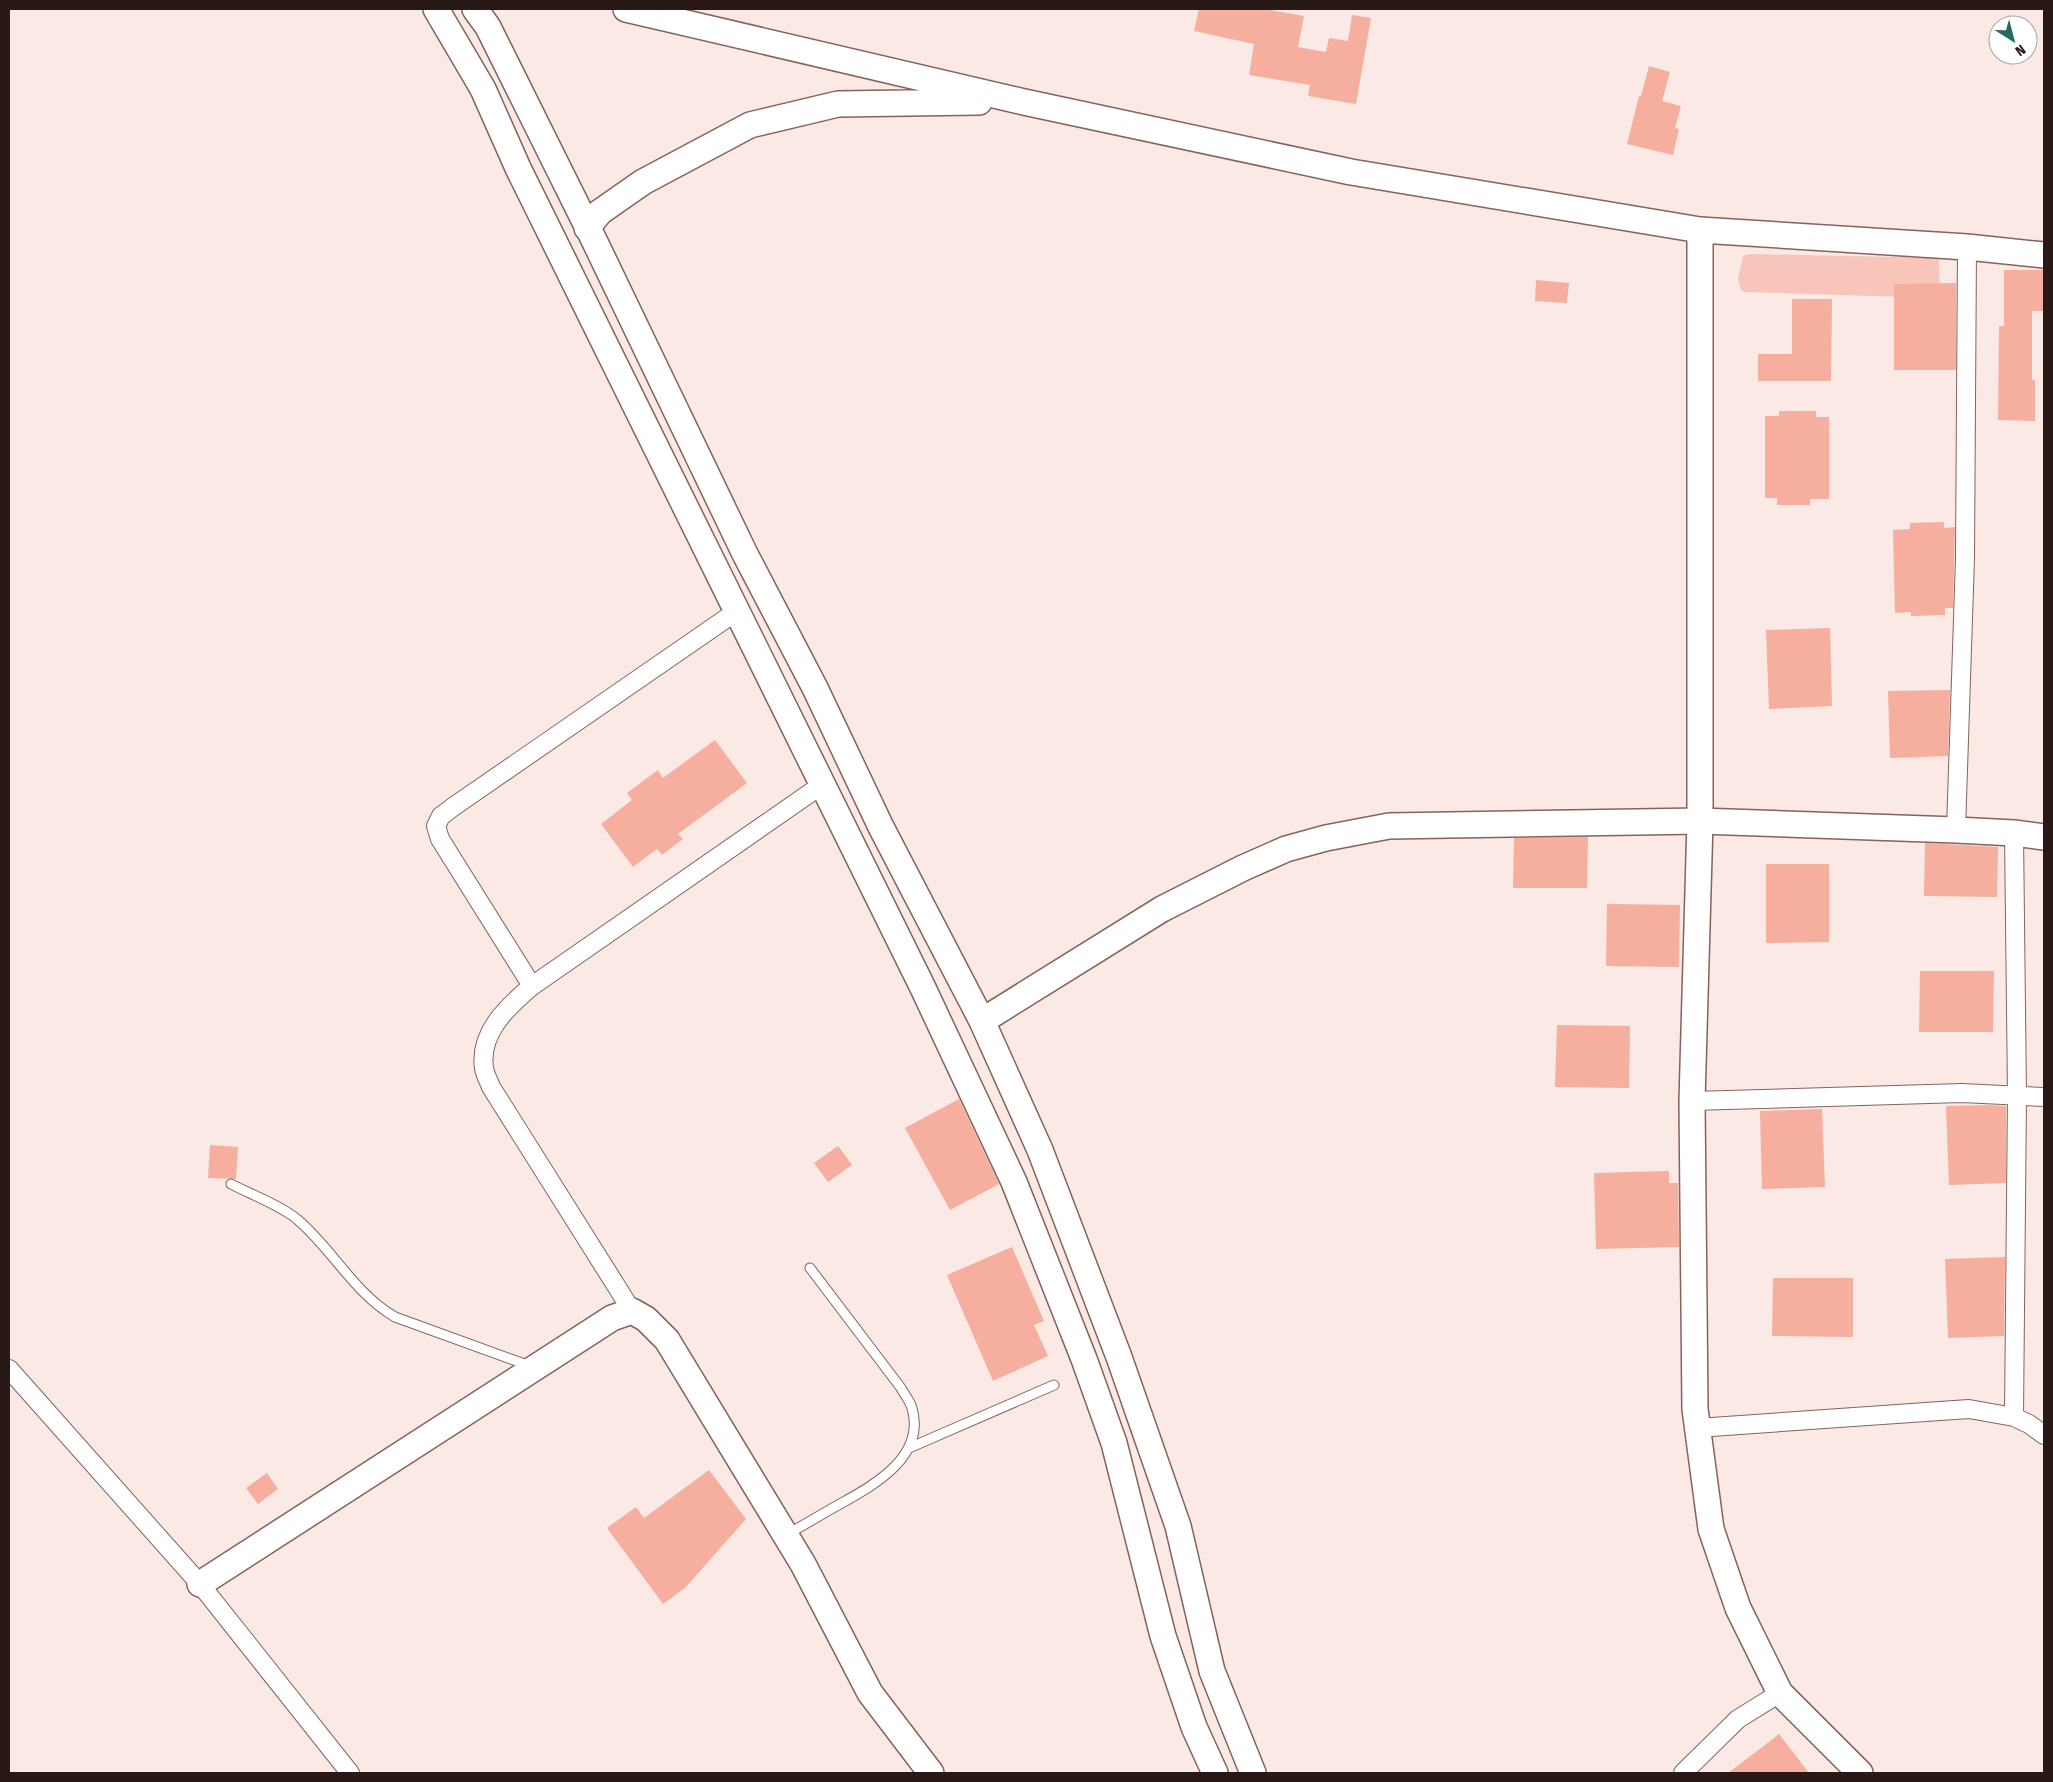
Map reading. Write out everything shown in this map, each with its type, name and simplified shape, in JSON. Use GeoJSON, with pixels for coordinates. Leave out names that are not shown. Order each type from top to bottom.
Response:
{"type":"FeatureCollection","features":[{"type":"Feature","properties":{"kind":"main road"},"geometry":{"type":"LineString","coordinates":[[436,9],[483,89],[518,168],[923,988],[1014,1182],[1084,1359],[1114,1443],[1163,1636],[1194,1727],[1215,1773]]}},
{"type":"Feature","properties":{"kind":"main road"},"geometry":{"type":"LineString","coordinates":[[475,9],[488,27],[588,228],[745,554],[815,688],[881,827],[982,1022],[1040,1150],[1119,1357],[1178,1526],[1212,1671],[1254,1773]]}},
{"type":"Feature","properties":{"kind":"main road"},"geometry":{"type":"LineString","coordinates":[[626,9],[1024,102],[1351,172],[1700,230],[1967,247],[2044,254]]}},
{"type":"Feature","properties":{"kind":"main road"},"geometry":{"type":"LineString","coordinates":[[588,228],[600,212],[643,182],[750,125],[838,104],[1024,102]]}},
{"type":"Feature","properties":{"kind":"main road"},"geometry":{"type":"LineString","coordinates":[[1700,230],[1700,821],[1692,1101],[1695,1409],[1711,1528],[1738,1608],[1780,1693],[1860,1773]]}},
{"type":"Feature","properties":{"kind":"main road"},"geometry":{"type":"LineString","coordinates":[[982,1022],[1162,909],[1243,868],[1286,849],[1326,838],[1389,826],[1700,821],[1956,830],[2014,833],[2044,837]]}},
{"type":"Feature","properties":{"kind":"main road"},"geometry":{"type":"LineString","coordinates":[[200,1584],[612,1318],[632,1311],[646,1319],[667,1340],[803,1564],[870,1693],[931,1773]]}},
{"type":"Feature","properties":{"kind":"street"},"geometry":{"type":"LineString","coordinates":[[1956,830],[1965,558],[1967,247]]}},
{"type":"Feature","properties":{"kind":"street"},"geometry":{"type":"LineString","coordinates":[[532,986],[440,839],[436,826],[441,816],[738,611]]}},
{"type":"Feature","properties":{"kind":"street"},"geometry":{"type":"LineString","coordinates":[[632,1311],[491,1087],[484,1068],[485,1046],[491,1030],[506,1009],[532,986],[823,784]]}},
{"type":"Feature","properties":{"kind":"street"},"geometry":{"type":"LineString","coordinates":[[2014,833],[2017,1096],[2014,1417]]}},
{"type":"Feature","properties":{"kind":"street"},"geometry":{"type":"LineString","coordinates":[[1692,1101],[1962,1093],[2044,1097]]}},
{"type":"Feature","properties":{"kind":"street"},"geometry":{"type":"LineString","coordinates":[[9,1369],[200,1584],[350,1773]]}},
{"type":"Feature","properties":{"kind":"street"},"geometry":{"type":"LineString","coordinates":[[1698,1428],[1969,1409],[2014,1417],[2030,1424],[2044,1435]]}},
{"type":"Feature","properties":{"kind":"street"},"geometry":{"type":"LineString","coordinates":[[1683,1773],[1738,1719],[1780,1693]]}},
{"type":"Feature","properties":{"kind":"lane"},"geometry":{"type":"LineString","coordinates":[[230,1184],[296,1218],[351,1280],[381,1309],[394,1317],[535,1368]]}},
{"type":"Feature","properties":{"kind":"lane"},"geometry":{"type":"LineString","coordinates":[[786,1535],[879,1482],[897,1465],[909,1448],[914,1428],[912,1408],[901,1388],[810,1268]]}},
{"type":"Feature","properties":{"kind":"lane"},"geometry":{"type":"LineString","coordinates":[[909,1448],[1054,1385]]}},
{"type":"Feature","properties":{"kind":"shaded area"},"geometry":{"type":"Polygon","coordinates":[[[1749,254],[1939,258],[1940,298],[1744,292],[1741,290],[1738,279],[1743,256],[1749,254]]]}},
{"type":"Feature","properties":{"kind":"building"},"geometry":{"type":"Polygon","coordinates":[[[1199,9],[1265,9],[1304,16],[1298,47],[1326,52],[1329,38],[1348,41],[1352,15],[1371,18],[1356,104],[1308,96],[1310,85],[1249,75],[1254,44],[1194,31],[1199,9]]]}},
{"type":"Feature","properties":{"kind":"building"},"geometry":{"type":"Polygon","coordinates":[[[1649,66],[1670,72],[1662,101],[1681,106],[1675,128],[1679,129],[1673,155],[1627,144],[1649,66]]]}},
{"type":"Feature","properties":{"kind":"building"},"geometry":{"type":"Polygon","coordinates":[[[2004,270],[2044,270],[2044,311],[2032,311],[2032,380],[2035,380],[2035,421],[1998,420],[1999,326],[2004,326],[2004,270]]]}},
{"type":"Feature","properties":{"kind":"building"},"geometry":{"type":"Polygon","coordinates":[[[1536,280],[1569,283],[1567,303],[1535,301],[1536,280]]]}},
{"type":"Feature","properties":{"kind":"building"},"geometry":{"type":"Polygon","coordinates":[[[1956,283],[1956,370],[1894,370],[1894,284],[1956,283]]]}},
{"type":"Feature","properties":{"kind":"building"},"geometry":{"type":"Polygon","coordinates":[[[1792,299],[1832,299],[1831,381],[1758,381],[1758,354],[1792,354],[1792,299]]]}},
{"type":"Feature","properties":{"kind":"building"},"geometry":{"type":"Polygon","coordinates":[[[1779,411],[1816,411],[1816,417],[1829,417],[1829,499],[1810,499],[1810,505],[1777,505],[1777,498],[1765,498],[1765,416],[1779,416],[1779,411]]]}},
{"type":"Feature","properties":{"kind":"building"},"geometry":{"type":"Polygon","coordinates":[[[1944,522],[1944,528],[1955,527],[1953,608],[1945,608],[1945,615],[1911,616],[1911,612],[1895,613],[1893,530],[1910,529],[1910,523],[1944,522]]]}},
{"type":"Feature","properties":{"kind":"building"},"geometry":{"type":"Polygon","coordinates":[[[1830,628],[1832,706],[1769,709],[1766,630],[1830,628]]]}},
{"type":"Feature","properties":{"kind":"building"},"geometry":{"type":"Polygon","coordinates":[[[1950,690],[1948,756],[1890,758],[1888,691],[1950,690]]]}},
{"type":"Feature","properties":{"kind":"building"},"geometry":{"type":"Polygon","coordinates":[[[715,740],[747,783],[678,834],[683,839],[662,855],[657,849],[633,867],[601,824],[632,800],[627,793],[658,770],[663,778],[715,740]]]}},
{"type":"Feature","properties":{"kind":"building"},"geometry":{"type":"Polygon","coordinates":[[[1588,837],[1587,888],[1513,888],[1514,838],[1588,837]]]}},
{"type":"Feature","properties":{"kind":"building"},"geometry":{"type":"Polygon","coordinates":[[[1925,843],[1998,847],[1997,897],[1924,896],[1925,843]]]}},
{"type":"Feature","properties":{"kind":"building"},"geometry":{"type":"Polygon","coordinates":[[[1766,864],[1829,864],[1829,942],[1766,943],[1766,864]]]}},
{"type":"Feature","properties":{"kind":"building"},"geometry":{"type":"Polygon","coordinates":[[[1607,904],[1680,905],[1679,967],[1606,966],[1607,904]]]}},
{"type":"Feature","properties":{"kind":"building"},"geometry":{"type":"Polygon","coordinates":[[[1920,971],[1994,971],[1993,1032],[1919,1032],[1920,971]]]}},
{"type":"Feature","properties":{"kind":"building"},"geometry":{"type":"Polygon","coordinates":[[[1557,1025],[1630,1026],[1629,1088],[1555,1087],[1557,1025]]]}},
{"type":"Feature","properties":{"kind":"building"},"geometry":{"type":"Polygon","coordinates":[[[959,1099],[999,1184],[950,1210],[905,1128],[959,1099]]]}},
{"type":"Feature","properties":{"kind":"building"},"geometry":{"type":"Polygon","coordinates":[[[1946,1106],[2006,1106],[2006,1183],[1949,1185],[1946,1106]]]}},
{"type":"Feature","properties":{"kind":"building"},"geometry":{"type":"Polygon","coordinates":[[[1822,1109],[1825,1187],[1762,1189],[1760,1111],[1822,1109]]]}},
{"type":"Feature","properties":{"kind":"building"},"geometry":{"type":"Polygon","coordinates":[[[210,1145],[238,1147],[236,1179],[208,1178],[210,1145]]]}},
{"type":"Feature","properties":{"kind":"building"},"geometry":{"type":"Polygon","coordinates":[[[838,1146],[852,1165],[828,1182],[814,1163],[838,1146]]]}},
{"type":"Feature","properties":{"kind":"building"},"geometry":{"type":"Polygon","coordinates":[[[1669,1171],[1669,1183],[1678,1183],[1679,1247],[1596,1249],[1594,1173],[1669,1171]]]}},
{"type":"Feature","properties":{"kind":"building"},"geometry":{"type":"Polygon","coordinates":[[[1012,1247],[1044,1321],[1034,1325],[1048,1356],[993,1381],[947,1275],[1012,1247]]]}},
{"type":"Feature","properties":{"kind":"building"},"geometry":{"type":"Polygon","coordinates":[[[2005,1257],[2004,1336],[1948,1338],[1945,1259],[2005,1257]]]}},
{"type":"Feature","properties":{"kind":"building"},"geometry":{"type":"Polygon","coordinates":[[[1773,1278],[1853,1278],[1853,1337],[1772,1336],[1773,1278]]]}},
{"type":"Feature","properties":{"kind":"building"},"geometry":{"type":"Polygon","coordinates":[[[709,1470],[746,1519],[685,1588],[663,1604],[607,1528],[636,1507],[644,1518],[709,1470]]]}},
{"type":"Feature","properties":{"kind":"building"},"geometry":{"type":"Polygon","coordinates":[[[267,1473],[278,1489],[258,1504],[246,1488],[267,1473]]]}},
{"type":"Feature","properties":{"kind":"building"},"geometry":{"type":"Polygon","coordinates":[[[1779,1734],[1809,1773],[1728,1773],[1765,1745],[1779,1734]]]}}]}
